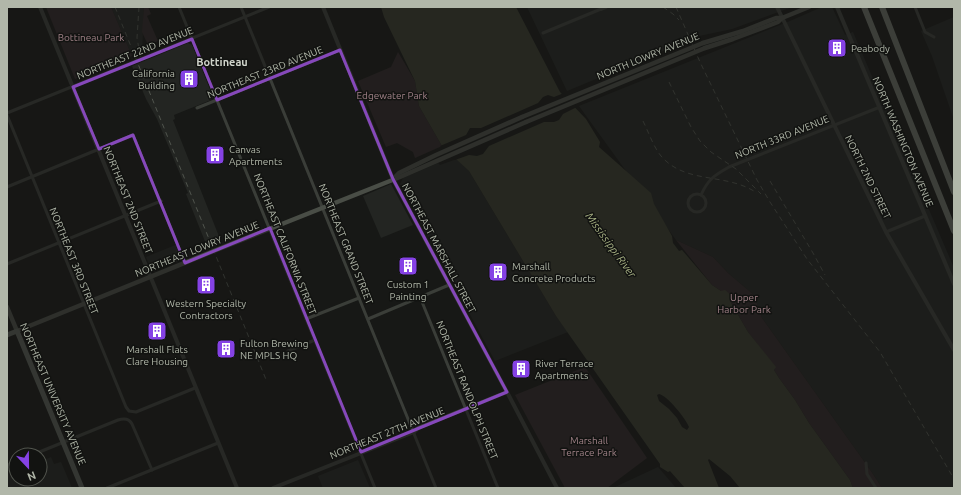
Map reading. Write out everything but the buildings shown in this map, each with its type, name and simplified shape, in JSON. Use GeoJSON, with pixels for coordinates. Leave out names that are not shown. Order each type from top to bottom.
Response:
{"type":"FeatureCollection","features":[{"type":"Feature","properties":{"kind":"highway"},"geometry":{"type":"LineString","coordinates":[[864,7],[954,231]]}},
{"type":"Feature","properties":{"kind":"highway"},"geometry":{"type":"LineString","coordinates":[[882,7],[954,192]]}},
{"type":"Feature","properties":{"kind":"main road","name":"NORTH LOWRY AVENUE"},"geometry":{"type":"LineString","coordinates":[[526,122],[705,48],[733,40],[778,22],[782,18],[809,7]]}},
{"type":"Feature","properties":{"kind":"main road","name":"NORTH LOWRY AVENUE"},"geometry":{"type":"LineString","coordinates":[[522,117],[703,43],[743,31],[776,18],[782,18]]}},
{"type":"Feature","properties":{"kind":"main road","name":"NORTHEAST LOWRY AVENUE"},"geometry":{"type":"LineString","coordinates":[[393,179],[399,173],[436,155],[522,117]]}},
{"type":"Feature","properties":{"kind":"main road","name":"NORTHEAST LOWRY AVENUE"},"geometry":{"type":"LineString","coordinates":[[7,335],[438,161],[526,122]]}},
{"type":"Feature","properties":{"kind":"main road","name":"NORTHEAST UNIVERSITY AVENUE"},"geometry":{"type":"LineString","coordinates":[[7,307],[82,488]]}},
{"type":"Feature","properties":{"kind":"street","name":"NORTHEAST 2ND STREET"},"geometry":{"type":"LineString","coordinates":[[40,7],[237,488]]}},
{"type":"Feature","properties":{"kind":"street","name":"NORTHEAST CALIFORNIA STREET"},"geometry":{"type":"LineString","coordinates":[[179,7],[375,488]]}},
{"type":"Feature","properties":{"kind":"street","name":"NORTHEAST GRAND STREET"},"geometry":{"type":"LineString","coordinates":[[241,7],[436,488]]}},
{"type":"Feature","properties":{"kind":"street","name":"NORTHEAST 22ND AVENUE"},"geometry":{"type":"LineString","coordinates":[[7,114],[269,7]]}},
{"type":"Feature","properties":{"kind":"street","name":"NORTHEAST MARSHALL STREET"},"geometry":{"type":"LineString","coordinates":[[323,7],[393,179],[557,488]]}},
{"type":"Feature","properties":{"kind":"street","name":"NORTH 2ND STREET"},"geometry":{"type":"LineString","coordinates":[[777,7],[886,232],[954,350]]}},
{"type":"Feature","properties":{"kind":"street","name":"NORTH WASHINGTON AVENUE"},"geometry":{"type":"LineString","coordinates":[[837,7],[954,284]]}},
{"type":"Feature","properties":{"kind":"street"},"geometry":{"type":"LineString","coordinates":[[915,7],[925,32],[934,37]]}},
{"type":"Feature","properties":{"kind":"street"},"geometry":{"type":"LineString","coordinates":[[543,33],[603,8]]}},
{"type":"Feature","properties":{"kind":"street","name":"NORTHEAST 23RD AVENUE"},"geometry":{"type":"LineString","coordinates":[[196,108],[340,50]]}},
{"type":"Feature","properties":{"kind":"street","name":"NORTH 33RD AVENUE"},"geometry":{"type":"LineString","coordinates":[[701,195],[711,178],[725,170],[880,107]]}},
{"type":"Feature","properties":{"kind":"street","name":"NORTHEAST 3RD STREET"},"geometry":{"type":"LineString","coordinates":[[7,114],[83,305],[126,407],[129,411],[136,412],[195,388]]}},
{"type":"Feature","properties":{"kind":"street"},"geometry":{"type":"LineString","coordinates":[[7,186],[133,135],[185,263]]}},
{"type":"Feature","properties":{"kind":"street"},"geometry":{"type":"LineString","coordinates":[[696,194],[701,195],[706,202],[704,207],[697,211],[692,210],[689,205],[689,199],[696,194]]}},
{"type":"Feature","properties":{"kind":"street"},"geometry":{"type":"LineString","coordinates":[[7,264],[161,201]]}},
{"type":"Feature","properties":{"kind":"street"},"geometry":{"type":"LineString","coordinates":[[886,232],[925,216]]}},
{"type":"Feature","properties":{"kind":"street"},"geometry":{"type":"LineString","coordinates":[[368,318],[449,285]]}},
{"type":"Feature","properties":{"kind":"street","name":"NORTHEAST RANDOLPH STREET"},"geometry":{"type":"LineString","coordinates":[[420,297],[498,488]]}},
{"type":"Feature","properties":{"kind":"street"},"geometry":{"type":"LineString","coordinates":[[306,318],[359,298]]}},
{"type":"Feature","properties":{"kind":"street"},"geometry":{"type":"LineString","coordinates":[[288,351],[315,340]]}},
{"type":"Feature","properties":{"kind":"street","name":"NORTHEAST 27TH AVENUE"},"geometry":{"type":"LineString","coordinates":[[273,488],[414,432],[418,428],[507,392]]}},
{"type":"Feature","properties":{"kind":"street"},"geometry":{"type":"LineString","coordinates":[[48,448],[118,420],[127,419],[132,424],[152,470]]}},
{"type":"Feature","properties":{"kind":"street"},"geometry":{"type":"LineString","coordinates":[[107,488],[218,443]]}},
{"type":"Feature","properties":{"kind":"street"},"geometry":{"type":"LineString","coordinates":[[866,463],[867,474],[876,488]]}},
{"type":"Feature","properties":{"kind":"highlighted area"},"geometry":{"type":"Polygon","coordinates":[[[192,39],[217,100],[340,50],[393,179],[507,392],[361,452],[270,228],[185,263],[133,135],[99,149],[73,87],[192,39]]]}},
{"type":"Feature","properties":{"kind":"shaded area"},"geometry":{"type":"Polygon","coordinates":[[[111,7],[144,7],[142,53],[132,56],[111,7]]]}},
{"type":"Feature","properties":{"kind":"shaded area"},"geometry":{"type":"Polygon","coordinates":[[[527,7],[792,7],[732,29],[699,36],[567,91],[527,7]]]}},
{"type":"Feature","properties":{"kind":"shaded area"},"geometry":{"type":"Polygon","coordinates":[[[822,7],[832,7],[845,35],[853,32],[954,268],[954,488],[882,488],[762,318],[754,295],[728,273],[713,257],[676,240],[579,106],[822,7]]]}},
{"type":"Feature","properties":{"kind":"shaded area"},"geometry":{"type":"Polygon","coordinates":[[[954,17],[954,120],[932,56],[921,31],[954,17]]]}},
{"type":"Feature","properties":{"kind":"shaded area"},"geometry":{"type":"Polygon","coordinates":[[[188,43],[192,45],[213,97],[211,100],[174,115],[175,119],[173,120],[222,244],[208,249],[186,194],[188,193],[157,119],[146,99],[132,66],[188,43]]]}},
{"type":"Feature","properties":{"kind":"shaded area"},"geometry":{"type":"Polygon","coordinates":[[[457,159],[469,171],[556,316],[568,332],[495,361],[400,184],[403,178],[438,163],[440,165],[457,159]]]}},
{"type":"Feature","properties":{"kind":"shaded area"},"geometry":{"type":"Polygon","coordinates":[[[391,184],[413,225],[381,238],[363,196],[391,184]]]}},
{"type":"Feature","properties":{"kind":"shaded area"},"geometry":{"type":"Polygon","coordinates":[[[178,244],[184,259],[155,270],[151,269],[146,257],[178,244]]]}},
{"type":"Feature","properties":{"kind":"shaded area"},"geometry":{"type":"Polygon","coordinates":[[[51,457],[54,464],[61,462],[72,488],[7,488],[8,475],[8,487],[48,487],[48,458],[51,457]]]}},
{"type":"Feature","properties":{"kind":"shaded area"},"geometry":{"type":"Polygon","coordinates":[[[358,460],[370,488],[323,488],[318,476],[358,460]]]}},
{"type":"Feature","properties":{"kind":"shaded area"},"geometry":{"type":"Polygon","coordinates":[[[658,467],[676,488],[613,488],[658,467]]]}},
{"type":"Feature","properties":{"kind":"green space","name":"Bottineau Park"},"geometry":{"type":"Polygon","coordinates":[[[46,7],[111,7],[132,56],[75,79],[46,7]]]}},
{"type":"Feature","properties":{"kind":"green space"},"geometry":{"type":"Polygon","coordinates":[[[144,7],[148,7],[151,14],[147,16],[158,41],[148,45],[142,32],[144,7]]]}},
{"type":"Feature","properties":{"kind":"green space","name":"Edgewater Park"},"geometry":{"type":"Polygon","coordinates":[[[398,52],[415,81],[419,106],[442,146],[415,158],[413,152],[397,143],[386,147],[358,81],[391,67],[398,52]]]}},
{"type":"Feature","properties":{"kind":"green space","name":"Upper Harbor Park"},"geometry":{"type":"Polygon","coordinates":[[[676,240],[713,257],[728,273],[754,295],[762,318],[882,488],[853,488],[850,480],[779,378],[774,370],[775,367],[748,332],[730,301],[721,291],[712,285],[676,240]]]}},
{"type":"Feature","properties":{"kind":"green space","name":"Marshall Terrace Park"},"geometry":{"type":"Polygon","coordinates":[[[585,367],[647,458],[607,488],[565,488],[515,395],[585,367]]]}},
{"type":"Feature","properties":{"kind":"water","name":"Mississippi River"},"geometry":{"type":"Polygon","coordinates":[[[381,7],[516,7],[560,92],[586,119],[600,142],[599,147],[651,193],[654,204],[672,236],[673,243],[679,251],[682,250],[712,285],[721,291],[725,290],[731,295],[730,301],[748,332],[776,367],[774,370],[779,378],[850,480],[853,488],[740,488],[730,476],[709,459],[708,460],[719,488],[685,488],[670,471],[668,472],[660,467],[660,464],[556,316],[469,171],[442,146],[419,106],[415,81],[384,17],[381,7]],[[657,395],[659,401],[669,409],[677,418],[682,427],[687,430],[689,427],[684,419],[667,398],[662,395],[657,395]]]}},
{"type":"Feature","properties":{"kind":"pier"},"geometry":{"type":"Polygon","coordinates":[[[564,93],[577,107],[563,114],[559,120],[554,122],[544,122],[489,146],[483,154],[477,156],[469,155],[455,160],[440,146],[466,135],[470,128],[481,128],[538,103],[543,97],[548,95],[554,97],[564,93]]]}},
{"type":"Feature","properties":{"kind":"railway"},"geometry":{"type":"LineString","coordinates":[[115,7],[267,382]]}},
{"type":"Feature","properties":{"kind":"railway"},"geometry":{"type":"LineString","coordinates":[[139,7],[137,38],[141,60]]}},
{"type":"Feature","properties":{"kind":"railway"},"geometry":{"type":"LineString","coordinates":[[663,7],[679,20]]}},
{"type":"Feature","properties":{"kind":"railway"},"geometry":{"type":"LineString","coordinates":[[676,7],[700,62],[757,180],[807,259],[880,352],[954,479]]}},
{"type":"Feature","properties":{"kind":"railway"},"geometry":{"type":"LineString","coordinates":[[669,82],[691,127],[700,141],[711,152],[736,169],[761,194]]}},
{"type":"Feature","properties":{"kind":"railway"},"geometry":{"type":"LineString","coordinates":[[643,121],[658,152],[671,165],[694,175],[732,182],[757,193]]}},
{"type":"Feature","properties":{"kind":"railway"},"geometry":{"type":"LineString","coordinates":[[770,181],[825,275]]}},
{"type":"Feature","properties":{"kind":"place","name":"Peabody"},"geometry":{"type":"Point","coordinates":[837,48]}},
{"type":"Feature","properties":{"kind":"place","name":"California Building"},"geometry":{"type":"Point","coordinates":[189,79]}},
{"type":"Feature","properties":{"kind":"place","name":"Canvas Apartments"},"geometry":{"type":"Point","coordinates":[215,155]}},
{"type":"Feature","properties":{"kind":"place","name":"Custom 1 Painting"},"geometry":{"type":"Point","coordinates":[408,266]}},
{"type":"Feature","properties":{"kind":"place","name":"Marshall Concrete Products"},"geometry":{"type":"Point","coordinates":[498,272]}},
{"type":"Feature","properties":{"kind":"place","name":"Western Specialty Contractors"},"geometry":{"type":"Point","coordinates":[206,285]}},
{"type":"Feature","properties":{"kind":"place","name":"Marshall Flats Clare Housing"},"geometry":{"type":"Point","coordinates":[157,331]}},
{"type":"Feature","properties":{"kind":"place","name":"Fulton Brewing NE MPLS HQ"},"geometry":{"type":"Point","coordinates":[226,349]}},
{"type":"Feature","properties":{"kind":"place","name":"River Terrace Apartments"},"geometry":{"type":"Point","coordinates":[521,369]}},
{"type":"Feature","properties":{"kind":"district","name":"Bottineau"},"geometry":{"type":"Point","coordinates":[222,62]}}]}
